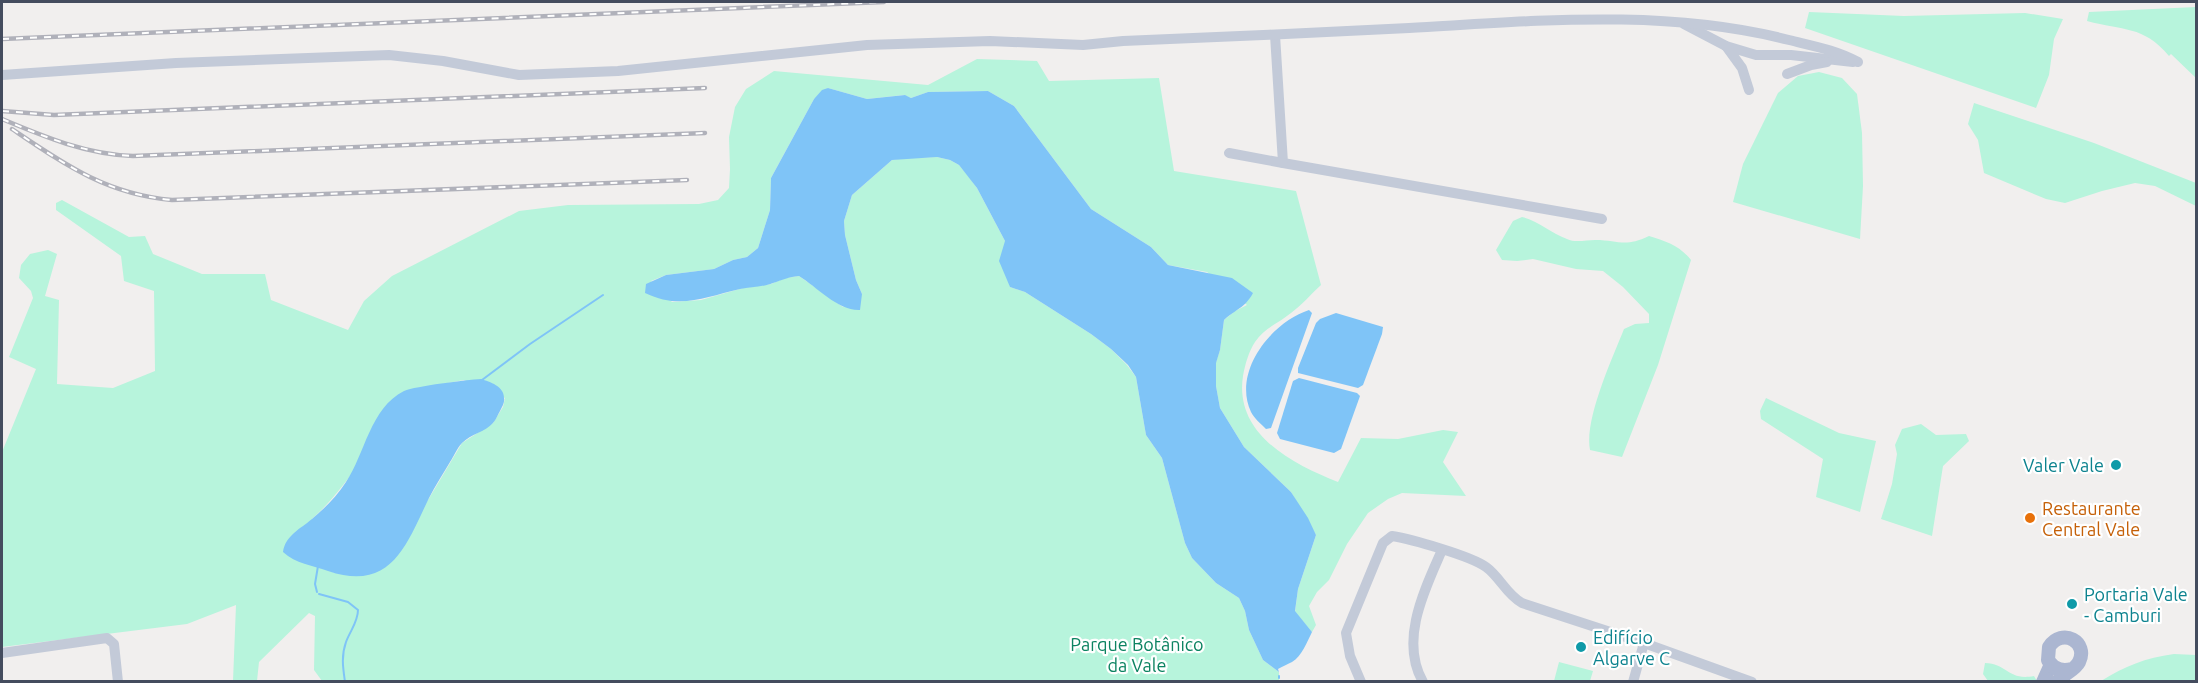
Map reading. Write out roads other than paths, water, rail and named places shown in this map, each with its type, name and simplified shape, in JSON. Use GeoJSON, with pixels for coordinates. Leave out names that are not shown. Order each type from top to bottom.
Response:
{"type":"FeatureCollection","features":[{"type":"Feature","properties":{"kind":"main road"},"geometry":{"type":"LineString","coordinates":[[2043,681],[2050,664],[2047,654],[2049,647],[2057,638],[2067,637],[2078,644],[2081,651],[2078,663],[2057,681]]}},
{"type":"Feature","properties":{"kind":"main road"},"geometry":{"type":"LineString","coordinates":[[2050,664],[2060,670],[2072,669]]}},
{"type":"Feature","properties":{"kind":"street"},"geometry":{"type":"LineString","coordinates":[[2,75],[176,63],[389,55],[443,61],[519,75],[618,71],[867,45],[990,41],[1083,45],[1123,41],[1536,21],[1678,21],[1723,25],[1768,33],[1835,52],[1858,62],[1791,55],[1756,55],[1726,46],[1678,21]]}},
{"type":"Feature","properties":{"kind":"street"},"geometry":{"type":"LineString","coordinates":[[1275,35],[1283,163]]}},
{"type":"Feature","properties":{"kind":"street"},"geometry":{"type":"LineString","coordinates":[[1726,46],[1742,68],[1749,90]]}},
{"type":"Feature","properties":{"kind":"street"},"geometry":{"type":"LineString","coordinates":[[1787,74],[1811,65],[1839,61]]}},
{"type":"Feature","properties":{"kind":"street"},"geometry":{"type":"LineString","coordinates":[[1228,153],[1602,219]]}},
{"type":"Feature","properties":{"kind":"street"},"geometry":{"type":"LineString","coordinates":[[1361,681],[1350,656],[1346,633],[1383,543],[1392,536],[1484,565],[1511,596],[1522,603],[1752,681]]}},
{"type":"Feature","properties":{"kind":"street"},"geometry":{"type":"LineString","coordinates":[[1423,681],[1417,672],[1413,648],[1415,628],[1419,608],[1442,550]]}},
{"type":"Feature","properties":{"kind":"street"},"geometry":{"type":"LineString","coordinates":[[2,653],[102,638],[109,639],[114,644],[118,681]]}},
{"type":"Feature","properties":{"kind":"street"},"geometry":{"type":"LineString","coordinates":[[1633,681],[1644,643]]}},
{"type":"Feature","properties":{"kind":"water"},"geometry":{"type":"Polygon","coordinates":[[[828,88],[867,99],[905,95],[911,98],[928,92],[988,91],[1014,106],[1091,209],[1151,247],[1168,265],[1232,278],[1253,293],[1243,305],[1224,320],[1216,363],[1216,386],[1220,408],[1244,447],[1291,492],[1316,535],[1298,589],[1295,611],[1312,632],[1296,659],[1278,669],[1279,672],[1263,660],[1249,630],[1245,611],[1239,598],[1216,583],[1192,558],[1185,543],[1162,458],[1146,435],[1136,377],[1128,365],[1091,334],[1025,292],[1010,287],[999,261],[1005,241],[977,188],[959,165],[937,157],[892,160],[852,195],[844,221],[845,235],[856,280],[862,294],[860,310],[836,303],[799,276],[692,300],[670,301],[645,293],[646,284],[666,275],[714,269],[733,260],[747,257],[758,248],[770,210],[771,178],[814,99],[822,90],[828,88]]]}},
{"type":"Feature","properties":{"kind":"water"},"geometry":{"type":"Polygon","coordinates":[[[1309,310],[1312,313],[1271,428],[1266,429],[1252,414],[1247,396],[1247,380],[1251,365],[1269,337],[1295,316],[1309,310]]]}},
{"type":"Feature","properties":{"kind":"water"},"geometry":{"type":"Polygon","coordinates":[[[1336,313],[1383,327],[1363,385],[1358,388],[1298,373],[1316,323],[1336,313]]]}},
{"type":"Feature","properties":{"kind":"water"},"geometry":{"type":"Polygon","coordinates":[[[1299,378],[1357,393],[1360,396],[1341,449],[1334,453],[1280,439],[1277,433],[1293,381],[1299,378]]]}},
{"type":"Feature","properties":{"kind":"water"},"geometry":{"type":"Polygon","coordinates":[[[481,379],[502,390],[504,400],[502,406],[490,426],[466,440],[459,447],[431,494],[404,547],[394,560],[368,575],[350,576],[304,564],[283,552],[290,537],[322,511],[335,497],[353,471],[369,432],[383,408],[393,399],[410,389],[481,379]]]}},
{"type":"Feature","properties":{"kind":"waterway"},"geometry":{"type":"LineString","coordinates":[[482,380],[530,344],[603,295]]}},
{"type":"Feature","properties":{"kind":"waterway"},"geometry":{"type":"LineString","coordinates":[[317,592],[315,584],[318,566]]}},
{"type":"Feature","properties":{"kind":"waterway"},"geometry":{"type":"LineString","coordinates":[[319,594],[348,602],[358,610],[357,619],[343,652],[345,682]]}},
{"type":"Feature","properties":{"kind":"railway"},"geometry":{"type":"LineString","coordinates":[[2,39],[884,2]]}},
{"type":"Feature","properties":{"kind":"railway"},"geometry":{"type":"LineString","coordinates":[[2,111],[54,115],[705,88]]}},
{"type":"Feature","properties":{"kind":"railway"},"geometry":{"type":"LineString","coordinates":[[2,119],[82,148],[115,155],[133,156],[705,133]]}},
{"type":"Feature","properties":{"kind":"railway"},"geometry":{"type":"LineString","coordinates":[[12,129],[68,165],[106,184],[148,197],[172,200],[687,180]]}},
{"type":"Feature","properties":{"kind":"place","name":"Valer Vale"},"geometry":{"type":"Point","coordinates":[2116,465]}},
{"type":"Feature","properties":{"kind":"place","name":"Restaurante Central Vale"},"geometry":{"type":"Point","coordinates":[2030,518]}},
{"type":"Feature","properties":{"kind":"place","name":"Portaria Vale - Camburi"},"geometry":{"type":"Point","coordinates":[2072,604]}},
{"type":"Feature","properties":{"kind":"place","name":"Edifício Algarve C"},"geometry":{"type":"Point","coordinates":[1581,647]}},
{"type":"Feature","properties":{"kind":"park label","name":"Parque Botânico da Vale"},"geometry":{"type":"Point","coordinates":[1137,654]}}]}
